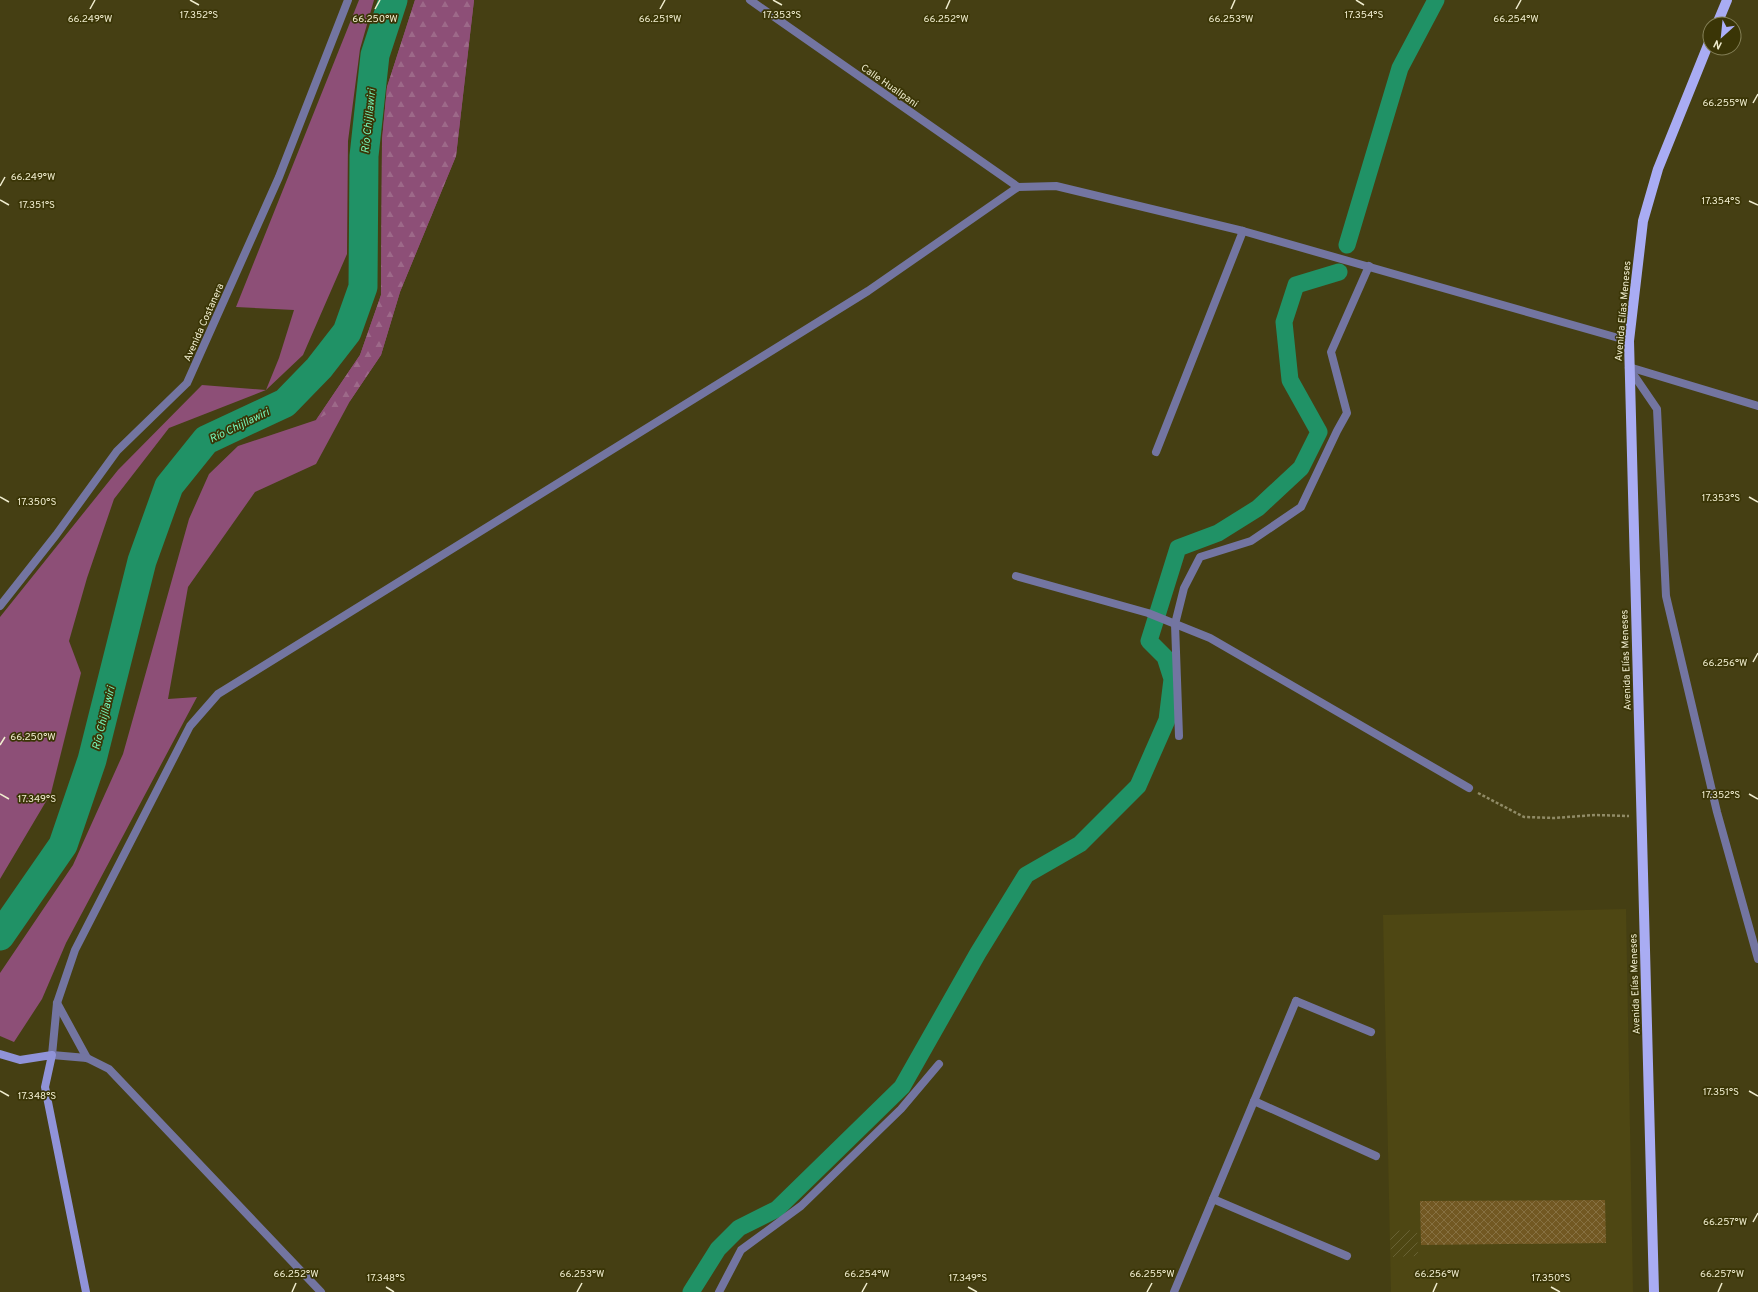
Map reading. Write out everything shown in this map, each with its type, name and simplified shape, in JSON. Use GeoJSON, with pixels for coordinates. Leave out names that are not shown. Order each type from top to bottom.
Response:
{"type":"FeatureCollection","features":[{"type":"Feature","properties":{"kind":"main road"},"geometry":{"type":"LineString","coordinates":[[1720,16],[1727,0]]}},
{"type":"Feature","properties":{"kind":"main road","name":"Avenida Elías Meneses"},"geometry":{"type":"LineString","coordinates":[[1654,1292],[1629,341],[1636,273],[1645,214],[1658,169],[1704,56]]}},
{"type":"Feature","properties":{"kind":"main road"},"geometry":{"type":"LineString","coordinates":[[0,1054],[20,1060],[52,1055],[45,1087],[86,1292]]}},
{"type":"Feature","properties":{"kind":"street","name":"Avenida Costanera"},"geometry":{"type":"LineString","coordinates":[[0,606],[117,451],[187,383],[279,177],[348,0]]}},
{"type":"Feature","properties":{"kind":"street","name":"Calle Huallpani"},"geometry":{"type":"LineString","coordinates":[[750,0],[1018,187]]}},
{"type":"Feature","properties":{"kind":"street"},"geometry":{"type":"LineString","coordinates":[[321,1292],[109,1069],[87,1058],[52,1055],[57,1003],[75,950],[190,726],[218,694],[868,292],[1018,187],[1056,186],[1243,231],[1629,341]]}},
{"type":"Feature","properties":{"kind":"street"},"geometry":{"type":"LineString","coordinates":[[1156,452],[1243,231]]}},
{"type":"Feature","properties":{"kind":"street"},"geometry":{"type":"LineString","coordinates":[[1179,736],[1175,624],[1184,588],[1200,557],[1251,541],[1301,507],[1337,430],[1347,413],[1331,352],[1369,266]]}},
{"type":"Feature","properties":{"kind":"street"},"geometry":{"type":"LineString","coordinates":[[1629,367],[1758,406]]}},
{"type":"Feature","properties":{"kind":"street"},"geometry":{"type":"LineString","coordinates":[[1629,367],[1657,409],[1666,596],[1717,812],[1758,959]]}},
{"type":"Feature","properties":{"kind":"street"},"geometry":{"type":"LineString","coordinates":[[1016,576],[1165,618],[1175,624],[1210,638],[1469,788]]}},
{"type":"Feature","properties":{"kind":"street"},"geometry":{"type":"LineString","coordinates":[[1174,1292],[1296,1001],[1371,1032]]}},
{"type":"Feature","properties":{"kind":"street"},"geometry":{"type":"LineString","coordinates":[[57,1003],[87,1058]]}},
{"type":"Feature","properties":{"kind":"street"},"geometry":{"type":"LineString","coordinates":[[719,1292],[741,1250],[800,1206],[901,1109],[939,1064]]}},
{"type":"Feature","properties":{"kind":"street"},"geometry":{"type":"LineString","coordinates":[[1254,1101],[1376,1156]]}},
{"type":"Feature","properties":{"kind":"street"},"geometry":{"type":"LineString","coordinates":[[1213,1199],[1347,1256]]}},
{"type":"Feature","properties":{"kind":"path"},"geometry":{"type":"LineString","coordinates":[[1469,788],[1524,817],[1554,818],[1595,815],[1641,817]]}},
{"type":"Feature","properties":{"kind":"shaded area"},"geometry":{"type":"Polygon","coordinates":[[[1626,909],[1633,1292],[1391,1292],[1383,915],[1626,909]]]}},
{"type":"Feature","properties":{"kind":"shaded area"},"geometry":{"type":"Polygon","coordinates":[[[1417,1230],[1418,1256],[1391,1257],[1390,1231],[1417,1230]]]}},
{"type":"Feature","properties":{"kind":"green space"},"geometry":{"type":"Polygon","coordinates":[[[359,0],[374,0],[360,49],[348,141],[347,254],[303,355],[266,390],[279,358],[294,310],[236,307],[359,0]]]}},
{"type":"Feature","properties":{"kind":"green space"},"geometry":{"type":"Polygon","coordinates":[[[415,0],[474,0],[456,156],[400,292],[381,355],[350,401],[316,464],[255,492],[188,587],[168,699],[197,697],[66,943],[42,999],[14,1042],[0,1036],[0,973],[73,865],[123,754],[189,519],[209,474],[238,446],[316,420],[360,355],[381,295],[382,140],[387,87],[415,0]]]}},
{"type":"Feature","properties":{"kind":"green space"},"geometry":{"type":"Polygon","coordinates":[[[415,0],[474,0],[456,156],[400,292],[381,355],[350,401],[316,420],[360,355],[381,295],[382,140],[387,87],[415,0]]]}},
{"type":"Feature","properties":{"kind":"green space"},"geometry":{"type":"Polygon","coordinates":[[[202,385],[266,390],[169,428],[114,499],[87,578],[69,641],[81,673],[51,793],[0,879],[0,617],[118,470],[202,385]]]}},
{"type":"Feature","properties":{"kind":"building"},"geometry":{"type":"Polygon","coordinates":[[[1605,1200],[1606,1243],[1421,1245],[1420,1201],[1605,1200]]]}},
{"type":"Feature","properties":{"kind":"waterway","name":"Río Chijllawiri"},"geometry":{"type":"LineString","coordinates":[[0,936],[63,845],[92,760],[142,561],[169,486],[206,440],[285,403],[319,368],[347,332],[363,287],[364,156],[375,55],[393,0]]}},
{"type":"Feature","properties":{"kind":"waterway"},"geometry":{"type":"LineString","coordinates":[[1347,245],[1400,68],[1436,0]]}},
{"type":"Feature","properties":{"kind":"waterway"},"geometry":{"type":"LineString","coordinates":[[691,1292],[718,1249],[739,1228],[777,1209],[902,1087],[978,953],[1026,875],[1080,844],[1138,786],[1167,720],[1172,679],[1165,657],[1149,641],[1178,548],[1218,533],[1258,508],[1301,468],[1319,432],[1290,380],[1284,322],[1296,285],[1339,272]]}}]}
